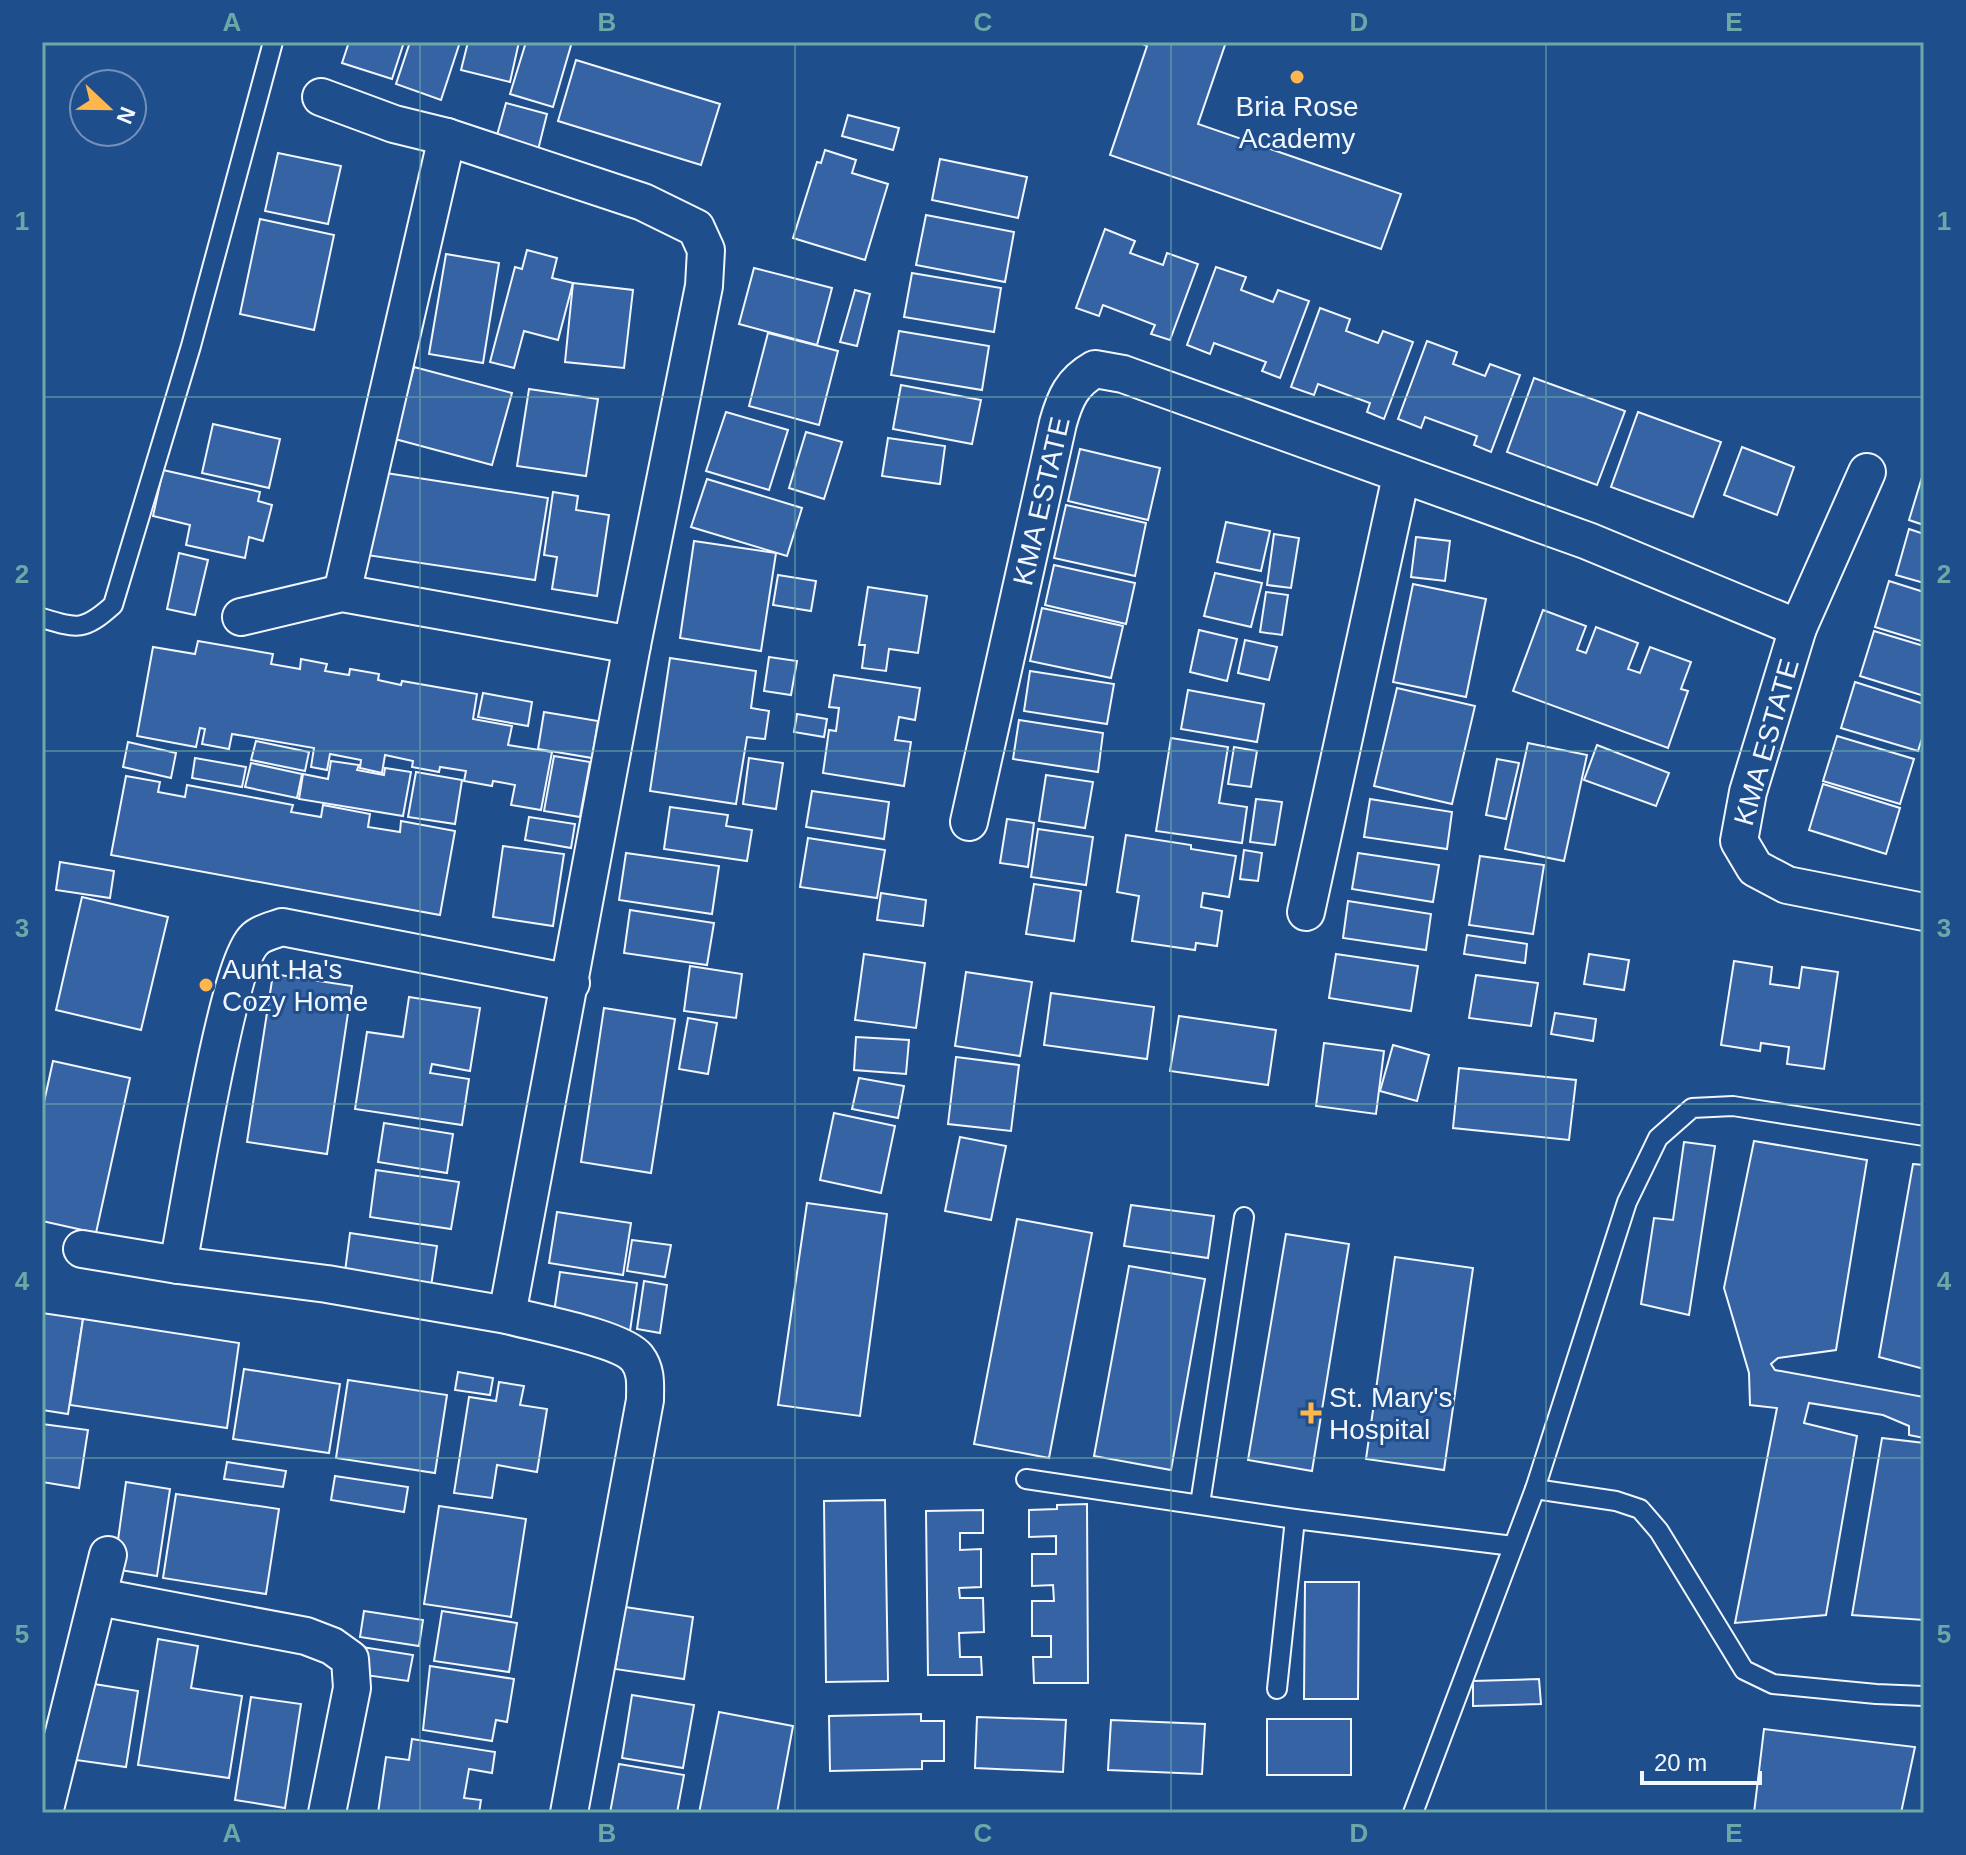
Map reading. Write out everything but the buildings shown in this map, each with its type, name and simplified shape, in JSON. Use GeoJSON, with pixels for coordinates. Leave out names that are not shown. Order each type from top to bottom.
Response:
{"type":"FeatureCollection","features":[{"type":"Feature","properties":{"kind":"street"},"geometry":{"type":"LineString","coordinates":[[321,97],[394,124],[447,137],[643,202],[696,228],[706,250],[704,286],[632,645],[507,1315]]}},
{"type":"Feature","properties":{"kind":"street"},"geometry":{"type":"LineString","coordinates":[[342,593],[447,137]]}},
{"type":"Feature","properties":{"kind":"street","name":"KMA ESTATE"},"geometry":{"type":"LineString","coordinates":[[969,822],[1065,397],[1080,377],[1095,369],[1123,374],[1588,541],[1798,628]]}},
{"type":"Feature","properties":{"kind":"street","name":"KMA ESTATE"},"geometry":{"type":"LineString","coordinates":[[1867,472],[1798,628],[1748,792],[1739,841],[1755,868],[1787,885],[1924,912]]}},
{"type":"Feature","properties":{"kind":"street"},"geometry":{"type":"LineString","coordinates":[[1306,912],[1401,476]]}},
{"type":"Feature","properties":{"kind":"street"},"geometry":{"type":"LineString","coordinates":[[241,617],[342,593],[632,645]]}},
{"type":"Feature","properties":{"kind":"street"},"geometry":{"type":"LineString","coordinates":[[178,1265],[224,1025],[242,960],[254,939],[282,927],[571,983]]}},
{"type":"Feature","properties":{"kind":"street"},"geometry":{"type":"LineString","coordinates":[[82,1249],[327,1284],[507,1315],[609,1340],[636,1357],[645,1375],[645,1400],[569,1813]]}},
{"type":"Feature","properties":{"kind":"street"},"geometry":{"type":"LineString","coordinates":[[44,1813],[108,1555]]}},
{"type":"Feature","properties":{"kind":"street"},"geometry":{"type":"LineString","coordinates":[[99,1597],[306,1636],[332,1646],[350,1659],[352,1688],[327,1813]]}},
{"type":"Feature","properties":{"kind":"lane"},"geometry":{"type":"LineString","coordinates":[[42,618],[73,627],[94,622],[113,605],[191,346],[273,42]]}},
{"type":"Feature","properties":{"kind":"lane"},"geometry":{"type":"LineString","coordinates":[[1413,1813],[1535,1489],[1627,1202],[1658,1138],[1692,1108],[1733,1106],[1924,1136]]}},
{"type":"Feature","properties":{"kind":"lane"},"geometry":{"type":"LineString","coordinates":[[1200,1504],[1244,1217]]}},
{"type":"Feature","properties":{"kind":"lane"},"geometry":{"type":"LineString","coordinates":[[1026,1479],[1295,1519],[1513,1546]]}},
{"type":"Feature","properties":{"kind":"lane"},"geometry":{"type":"LineString","coordinates":[[1535,1489],[1616,1501],[1640,1509],[1659,1531],[1744,1670],[1773,1684],[1924,1696]]}},
{"type":"Feature","properties":{"kind":"lane"},"geometry":{"type":"LineString","coordinates":[[1277,1689],[1295,1519]]}},
{"type":"Feature","properties":{"kind":"place","name":"Bria Rose Academy"},"geometry":{"type":"Point","coordinates":[1297,77]}},
{"type":"Feature","properties":{"kind":"place","name":"Aunt Ha's Cozy Home"},"geometry":{"type":"Point","coordinates":[206,985]}},
{"type":"Feature","properties":{"kind":"place","name":"St. Mary's Hospital"},"geometry":{"type":"Point","coordinates":[1311,1413]}}]}
